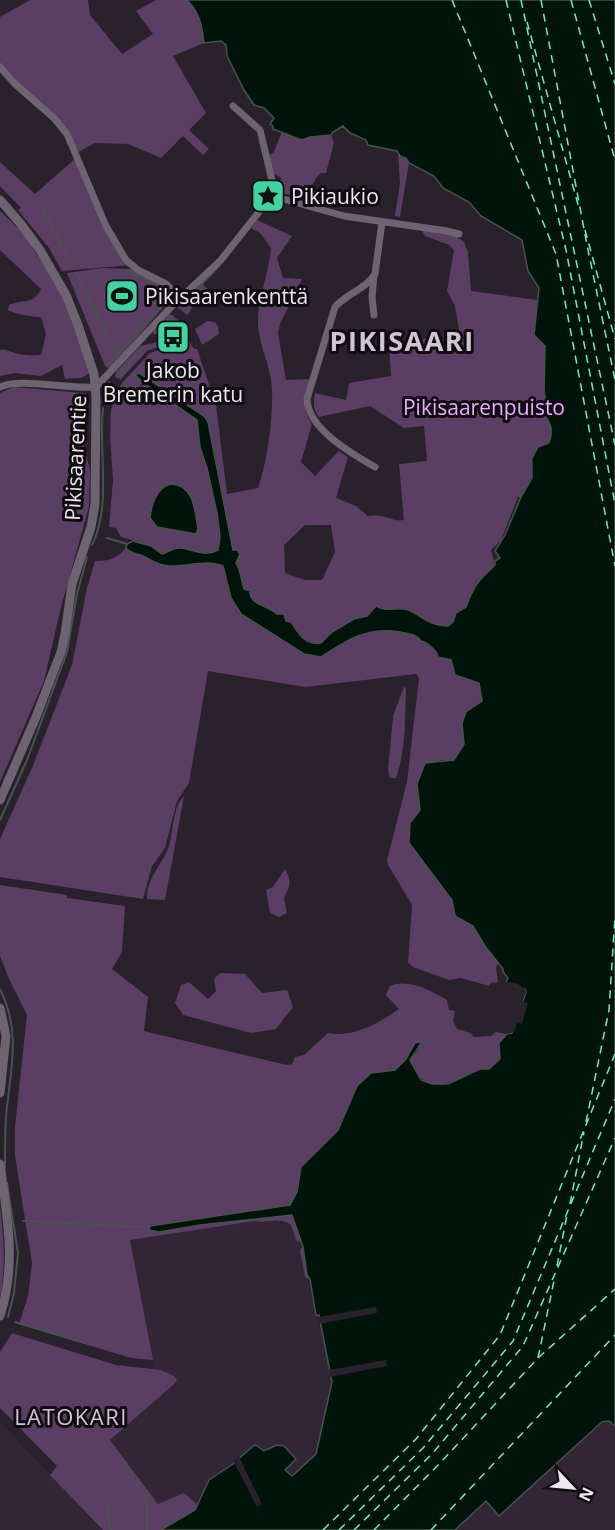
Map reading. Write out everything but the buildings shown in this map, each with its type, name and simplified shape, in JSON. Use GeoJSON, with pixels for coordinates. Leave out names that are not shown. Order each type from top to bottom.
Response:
{"type":"FeatureCollection","features":[{"type":"Feature","properties":{"kind":"street"},"geometry":{"type":"LineString","coordinates":[[0,67],[23,92],[54,118],[67,134],[106,226],[126,260],[138,270],[166,284],[180,298]]}},
{"type":"Feature","properties":{"kind":"street"},"geometry":{"type":"LineString","coordinates":[[233,106],[260,130],[276,197]]}},
{"type":"Feature","properties":{"kind":"street"},"geometry":{"type":"LineString","coordinates":[[0,386],[13,383],[57,387],[96,387],[180,298],[232,248],[266,203],[276,197],[344,216],[459,234]]}},
{"type":"Feature","properties":{"kind":"street","name":"Pikisaarentie"},"geometry":{"type":"LineString","coordinates":[[0,200],[40,250],[62,288],[81,333],[96,387],[95,504],[91,527],[72,584],[60,652],[36,717],[0,800]]}},
{"type":"Feature","properties":{"kind":"street"},"geometry":{"type":"LineString","coordinates":[[374,315],[372,289],[382,222]]}},
{"type":"Feature","properties":{"kind":"street"},"geometry":{"type":"LineString","coordinates":[[375,274],[336,307],[307,399],[310,413],[318,425],[337,442],[375,467]]}},
{"type":"Feature","properties":{"kind":"street"},"geometry":{"type":"LineString","coordinates":[[0,1008],[6,1035],[0,1093]]}},
{"type":"Feature","properties":{"kind":"street"},"geometry":{"type":"LineString","coordinates":[[0,1164],[11,1261],[6,1296],[0,1316]]}},
{"type":"Feature","properties":{"kind":"shaded area"},"geometry":{"type":"Polygon","coordinates":[[[187,0],[615,0],[615,1426],[609,1421],[602,1422],[499,1516],[486,1501],[455,1530],[161,1530],[195,1510],[209,1480],[233,1464],[253,1446],[256,1445],[264,1451],[277,1445],[284,1446],[296,1459],[285,1470],[292,1476],[316,1454],[332,1382],[319,1315],[316,1315],[310,1279],[307,1275],[303,1247],[292,1215],[159,1232],[149,1230],[150,1226],[290,1205],[297,1192],[301,1167],[338,1130],[357,1086],[371,1073],[395,1070],[406,1059],[415,1043],[422,1042],[410,1060],[421,1080],[432,1084],[448,1084],[480,1069],[489,1069],[500,1059],[499,1043],[507,1034],[512,1033],[526,992],[525,989],[506,982],[508,978],[503,969],[473,926],[455,916],[452,900],[409,843],[410,823],[420,810],[417,784],[425,763],[454,760],[464,744],[462,723],[466,712],[482,701],[479,683],[455,675],[451,660],[438,657],[431,647],[415,636],[400,632],[378,631],[358,636],[321,657],[304,654],[241,614],[231,598],[223,566],[203,563],[166,566],[128,550],[127,544],[133,541],[151,546],[162,554],[177,548],[208,553],[218,550],[220,536],[207,468],[200,447],[197,420],[145,384],[129,396],[143,382],[135,375],[139,373],[204,416],[208,422],[233,550],[237,550],[240,554],[236,563],[244,589],[250,591],[256,602],[277,614],[284,614],[286,621],[291,622],[306,641],[321,643],[332,632],[354,619],[367,616],[376,606],[384,609],[409,610],[431,623],[448,626],[453,622],[456,613],[466,607],[477,584],[500,558],[495,551],[532,478],[532,458],[538,447],[549,443],[551,429],[545,416],[547,404],[544,392],[545,346],[534,335],[539,288],[528,271],[522,240],[481,216],[469,202],[443,188],[434,176],[409,163],[397,151],[368,145],[366,140],[350,133],[343,126],[331,135],[302,140],[273,129],[270,124],[274,118],[264,108],[254,105],[244,90],[227,56],[226,45],[221,41],[204,43],[200,20],[187,0]]]}},
{"type":"Feature","properties":{"kind":"shaded area"},"geometry":{"type":"Polygon","coordinates":[[[171,484],[179,485],[192,500],[198,529],[196,534],[157,527],[150,518],[153,502],[158,493],[171,484]]]}},
{"type":"Feature","properties":{"kind":"shaded area"},"geometry":{"type":"Polygon","coordinates":[[[292,1215],[303,1247],[332,1382],[316,1454],[291,1477],[264,1452],[242,1454],[233,1464],[209,1480],[198,1506],[190,1500],[158,1504],[110,1440],[159,1396],[130,1240],[292,1215]]]}},
{"type":"Feature","properties":{"kind":"shaded area"},"geometry":{"type":"Polygon","coordinates":[[[605,1421],[615,1426],[615,1530],[455,1530],[486,1501],[499,1515],[605,1421]]]}},
{"type":"Feature","properties":{"kind":"shaded area"},"geometry":{"type":"Polygon","coordinates":[[[0,1422],[41,1465],[103,1530],[0,1530],[0,1422]]]}},
{"type":"Feature","properties":{"kind":"green space"},"geometry":{"type":"Polygon","coordinates":[[[30,0],[88,0],[90,15],[122,54],[153,34],[136,11],[156,0],[187,0],[200,20],[204,43],[173,56],[206,113],[189,130],[209,149],[203,155],[183,136],[161,158],[128,144],[95,143],[75,154],[67,134],[0,67],[0,17],[30,0]]]}},
{"type":"Feature","properties":{"kind":"green space"},"geometry":{"type":"Polygon","coordinates":[[[282,132],[302,140],[331,135],[334,143],[326,173],[321,173],[316,178],[305,199],[278,190],[281,178],[273,173],[269,155],[274,152],[282,132]]]}},
{"type":"Feature","properties":{"kind":"green space"},"geometry":{"type":"Polygon","coordinates":[[[398,152],[409,163],[400,217],[395,216],[400,183],[398,152]]]}},
{"type":"Feature","properties":{"kind":"green space"},"geometry":{"type":"Polygon","coordinates":[[[77,157],[106,226],[131,265],[62,271],[49,248],[18,210],[21,208],[0,186],[0,162],[35,194],[77,157]]]}},
{"type":"Feature","properties":{"kind":"green space"},"geometry":{"type":"Polygon","coordinates":[[[0,211],[23,233],[59,289],[90,373],[81,378],[65,379],[62,365],[41,376],[15,373],[0,376],[0,350],[25,355],[41,355],[46,334],[41,317],[8,310],[9,305],[31,300],[41,289],[0,250],[0,211]]]}},
{"type":"Feature","properties":{"kind":"green space","name":"Pikisaarenpuisto"},"geometry":{"type":"Polygon","coordinates":[[[257,220],[292,236],[277,258],[283,278],[302,279],[280,324],[278,333],[286,380],[311,379],[305,408],[312,424],[301,462],[315,476],[339,451],[348,457],[336,498],[356,506],[368,516],[404,520],[399,464],[427,461],[424,426],[404,428],[370,406],[319,417],[314,406],[315,393],[346,400],[349,383],[391,376],[389,345],[417,342],[426,338],[437,349],[462,347],[455,306],[447,291],[454,250],[449,245],[425,236],[422,231],[437,231],[457,237],[464,242],[468,252],[471,291],[537,300],[534,334],[545,346],[544,392],[547,404],[545,416],[552,429],[552,434],[547,444],[533,458],[532,478],[521,497],[518,497],[501,540],[491,550],[495,565],[476,584],[464,610],[453,618],[453,622],[448,626],[437,626],[424,621],[408,610],[383,610],[375,607],[367,616],[354,619],[332,632],[321,643],[315,643],[306,640],[290,621],[286,621],[283,614],[277,614],[253,602],[244,588],[236,563],[239,555],[233,550],[207,420],[136,373],[136,377],[143,382],[130,396],[145,384],[197,420],[200,447],[217,513],[220,546],[217,551],[210,553],[201,554],[189,549],[177,548],[162,554],[143,543],[121,537],[116,528],[109,527],[113,480],[111,410],[117,391],[150,353],[186,341],[197,349],[216,405],[227,494],[258,488],[270,433],[272,391],[260,338],[258,315],[271,248],[260,233],[251,228],[257,220]],[[171,484],[156,496],[154,501],[155,525],[195,534],[193,502],[190,495],[185,489],[171,484]],[[305,525],[284,545],[285,573],[305,580],[322,580],[335,552],[331,525],[305,525]]]}},
{"type":"Feature","properties":{"kind":"green space"},"geometry":{"type":"Polygon","coordinates":[[[102,268],[132,269],[169,289],[172,297],[110,369],[105,366],[67,273],[102,268]]]}},
{"type":"Feature","properties":{"kind":"green space"},"geometry":{"type":"Polygon","coordinates":[[[203,284],[207,289],[187,315],[180,309],[180,305],[203,284]]]}},
{"type":"Feature","properties":{"kind":"green space"},"geometry":{"type":"Polygon","coordinates":[[[170,314],[179,320],[178,328],[153,334],[153,332],[170,314]]]}},
{"type":"Feature","properties":{"kind":"green space"},"geometry":{"type":"Polygon","coordinates":[[[207,321],[215,322],[219,334],[202,345],[195,329],[207,321]]]}},
{"type":"Feature","properties":{"kind":"green space"},"geometry":{"type":"Polygon","coordinates":[[[183,334],[185,338],[147,351],[121,379],[115,377],[116,372],[140,346],[183,334]]]}},
{"type":"Feature","properties":{"kind":"green space"},"geometry":{"type":"Polygon","coordinates":[[[109,381],[115,388],[109,404],[101,403],[103,391],[109,381]]]}},
{"type":"Feature","properties":{"kind":"green space"},"geometry":{"type":"Polygon","coordinates":[[[13,387],[84,393],[83,443],[90,470],[89,507],[61,607],[44,681],[0,782],[0,393],[13,387]]]}},
{"type":"Feature","properties":{"kind":"green space"},"geometry":{"type":"Polygon","coordinates":[[[126,548],[166,566],[210,563],[223,566],[231,598],[321,657],[350,639],[383,629],[417,636],[422,642],[432,647],[439,657],[451,660],[455,675],[479,683],[483,701],[462,723],[464,744],[454,760],[440,760],[417,784],[420,810],[410,823],[409,843],[452,900],[455,916],[474,926],[485,946],[499,963],[496,967],[498,982],[491,983],[489,986],[461,978],[449,980],[408,963],[412,905],[387,860],[407,782],[419,678],[416,674],[305,687],[208,671],[189,783],[177,801],[165,848],[152,866],[143,899],[0,877],[0,839],[32,768],[72,665],[87,588],[95,561],[113,558],[126,548]]]}},
{"type":"Feature","properties":{"kind":"green space"},"geometry":{"type":"Polygon","coordinates":[[[404,687],[406,688],[402,756],[396,778],[390,778],[388,770],[393,716],[404,687]]]}},
{"type":"Feature","properties":{"kind":"green space"},"geometry":{"type":"Polygon","coordinates":[[[184,796],[165,900],[147,899],[149,884],[169,846],[175,813],[184,796]]]}},
{"type":"Feature","properties":{"kind":"green space"},"geometry":{"type":"Polygon","coordinates":[[[285,869],[289,881],[284,898],[287,913],[279,917],[270,913],[266,890],[273,887],[285,869]]]}},
{"type":"Feature","properties":{"kind":"green space"},"geometry":{"type":"Polygon","coordinates":[[[0,885],[125,906],[122,952],[112,969],[148,997],[144,1031],[287,1065],[292,1064],[295,1057],[304,1055],[328,1033],[347,1033],[366,1028],[399,1009],[386,995],[390,986],[404,984],[427,990],[447,1000],[449,1010],[455,1011],[453,1021],[457,1029],[470,1033],[474,1037],[491,1036],[496,1032],[507,1034],[500,1043],[500,1058],[489,1069],[478,1070],[453,1081],[431,1084],[419,1076],[410,1060],[419,1049],[415,1043],[406,1059],[395,1070],[371,1073],[357,1086],[338,1130],[301,1167],[297,1192],[290,1205],[152,1225],[189,1225],[292,1213],[302,1231],[310,1279],[305,1277],[300,1251],[303,1245],[301,1241],[297,1242],[291,1225],[287,1222],[255,1221],[130,1240],[153,1360],[131,1358],[19,1324],[28,1296],[32,1263],[15,1156],[15,1127],[27,1015],[0,956],[0,885]]]}},
{"type":"Feature","properties":{"kind":"green space"},"geometry":{"type":"Polygon","coordinates":[[[220,973],[245,974],[262,993],[287,990],[293,1007],[276,1029],[251,1033],[183,1015],[175,1003],[181,985],[189,982],[208,999],[216,991],[214,979],[220,973]]]}},
{"type":"Feature","properties":{"kind":"green space"},"geometry":{"type":"Polygon","coordinates":[[[0,1206],[4,1252],[0,1298],[0,1206]]]}},
{"type":"Feature","properties":{"kind":"green space"},"geometry":{"type":"Polygon","coordinates":[[[12,1333],[116,1365],[161,1370],[174,1376],[177,1380],[173,1385],[110,1440],[158,1504],[184,1493],[198,1505],[199,1500],[203,1510],[170,1530],[103,1530],[50,1475],[57,1466],[0,1408],[0,1352],[12,1333]]]}},
{"type":"Feature","properties":{"kind":"pier"},"geometry":{"type":"Polygon","coordinates":[[[503,983],[517,983],[525,989],[522,1001],[528,1003],[522,1024],[517,1022],[514,1032],[507,1034],[504,1033],[511,1030],[523,992],[516,986],[507,987],[503,983]]]}},
{"type":"Feature","properties":{"kind":"pier"},"geometry":{"type":"Polygon","coordinates":[[[376,1307],[377,1313],[319,1324],[318,1317],[376,1307]]]}},
{"type":"Feature","properties":{"kind":"pier"},"geometry":{"type":"Polygon","coordinates":[[[386,1360],[387,1366],[330,1377],[329,1370],[386,1360]]]}},
{"type":"Feature","properties":{"kind":"pier"},"geometry":{"type":"Polygon","coordinates":[[[239,1457],[262,1504],[257,1507],[233,1460],[239,1457]]]}},
{"type":"Feature","properties":{"kind":"waterway"},"geometry":{"type":"LineString","coordinates":[[36,196],[72,266]]}},
{"type":"Feature","properties":{"kind":"waterway"},"geometry":{"type":"LineString","coordinates":[[179,308],[220,265]]}},
{"type":"Feature","properties":{"kind":"waterway"},"geometry":{"type":"LineString","coordinates":[[126,271],[164,288]]}},
{"type":"Feature","properties":{"kind":"waterway"},"geometry":{"type":"LineString","coordinates":[[76,273],[118,358]]}},
{"type":"Feature","properties":{"kind":"waterway"},"geometry":{"type":"LineString","coordinates":[[109,360],[114,358],[167,300],[168,294]]}},
{"type":"Feature","properties":{"kind":"waterway"},"geometry":{"type":"LineString","coordinates":[[155,333],[172,316]]}},
{"type":"Feature","properties":{"kind":"waterway"},"geometry":{"type":"LineString","coordinates":[[118,377],[143,347]]}},
{"type":"Feature","properties":{"kind":"waterway"},"geometry":{"type":"LineString","coordinates":[[105,402],[112,386]]}},
{"type":"Feature","properties":{"kind":"waterway"},"geometry":{"type":"LineString","coordinates":[[92,545],[98,530],[103,496],[103,408]]}},
{"type":"Feature","properties":{"kind":"waterway"},"geometry":{"type":"LineString","coordinates":[[107,538],[127,544]]}},
{"type":"Feature","properties":{"kind":"waterway"},"geometry":{"type":"LineString","coordinates":[[0,820],[27,760],[67,652],[77,594],[87,557]]}},
{"type":"Feature","properties":{"kind":"waterway"},"geometry":{"type":"LineString","coordinates":[[0,989],[7,1005],[13,1037],[6,1117],[5,1168]]}},
{"type":"Feature","properties":{"kind":"waterway"},"geometry":{"type":"LineString","coordinates":[[7,1183],[18,1253],[14,1293],[8,1317]]}},
{"type":"Feature","properties":{"kind":"waterway"},"geometry":{"type":"LineString","coordinates":[[23,1221],[143,1227]]}},
{"type":"Feature","properties":{"kind":"waterway"},"geometry":{"type":"LineString","coordinates":[[15,1322],[84,1343]]}},
{"type":"Feature","properties":{"kind":"waterway"},"geometry":{"type":"LineString","coordinates":[[126,1467],[147,1501],[147,1530]]}},
{"type":"Feature","properties":{"kind":"waterway"},"geometry":{"type":"LineString","coordinates":[[105,1503],[111,1530]]}},
{"type":"Feature","properties":{"kind":"ferry route"},"geometry":{"type":"LineString","coordinates":[[452,0],[556,254],[615,566]]}},
{"type":"Feature","properties":{"kind":"ferry route"},"geometry":{"type":"LineString","coordinates":[[506,0],[566,250],[615,504]]}},
{"type":"Feature","properties":{"kind":"ferry route"},"geometry":{"type":"LineString","coordinates":[[521,0],[615,445]]}},
{"type":"Feature","properties":{"kind":"ferry route"},"geometry":{"type":"LineString","coordinates":[[541,0],[615,380]]}},
{"type":"Feature","properties":{"kind":"ferry route"},"geometry":{"type":"LineString","coordinates":[[571,0],[615,160]]}},
{"type":"Feature","properties":{"kind":"ferry route"},"geometry":{"type":"LineString","coordinates":[[589,0],[615,84]]}},
{"type":"Feature","properties":{"kind":"ferry route"},"geometry":{"type":"LineString","coordinates":[[527,22],[579,208]]}},
{"type":"Feature","properties":{"kind":"ferry route"},"geometry":{"type":"LineString","coordinates":[[585,230],[615,339]]}},
{"type":"Feature","properties":{"kind":"ferry route"},"geometry":{"type":"LineString","coordinates":[[586,1122],[609,1010],[615,917]]}},
{"type":"Feature","properties":{"kind":"ferry route"},"geometry":{"type":"LineString","coordinates":[[323,1530],[416,1439],[500,1335],[615,1054]]}},
{"type":"Feature","properties":{"kind":"ferry route"},"geometry":{"type":"LineString","coordinates":[[339,1530],[423,1448],[513,1341],[615,1099]]}},
{"type":"Feature","properties":{"kind":"ferry route"},"geometry":{"type":"LineString","coordinates":[[570,1204],[584,1132]]}},
{"type":"Feature","properties":{"kind":"ferry route"},"geometry":{"type":"LineString","coordinates":[[354,1530],[432,1454],[523,1346],[615,1138]]}},
{"type":"Feature","properties":{"kind":"ferry route"},"geometry":{"type":"LineString","coordinates":[[557,1266],[567,1215]]}},
{"type":"Feature","properties":{"kind":"ferry route"},"geometry":{"type":"LineString","coordinates":[[538,1358],[555,1276]]}},
{"type":"Feature","properties":{"kind":"ferry route"},"geometry":{"type":"LineString","coordinates":[[374,1530],[538,1358],[615,1289]]}},
{"type":"Feature","properties":{"kind":"ferry route"},"geometry":{"type":"LineString","coordinates":[[431,1530],[615,1335]]}},
{"type":"Feature","properties":{"kind":"place","name":"Pikiaukio"},"geometry":{"type":"Point","coordinates":[268,196]}},
{"type":"Feature","properties":{"kind":"place","name":"Pikisaarenkenttä"},"geometry":{"type":"Point","coordinates":[122,296]}},
{"type":"Feature","properties":{"kind":"place","name":"Jakob Bremerin katu"},"geometry":{"type":"Point","coordinates":[173,337]}},
{"type":"Feature","properties":{"kind":"district","name":"PIKISAARI"},"geometry":{"type":"Point","coordinates":[402,340]}},
{"type":"Feature","properties":{"kind":"district","name":"LATOKARI"},"geometry":{"type":"Point","coordinates":[71,1416]}}]}
